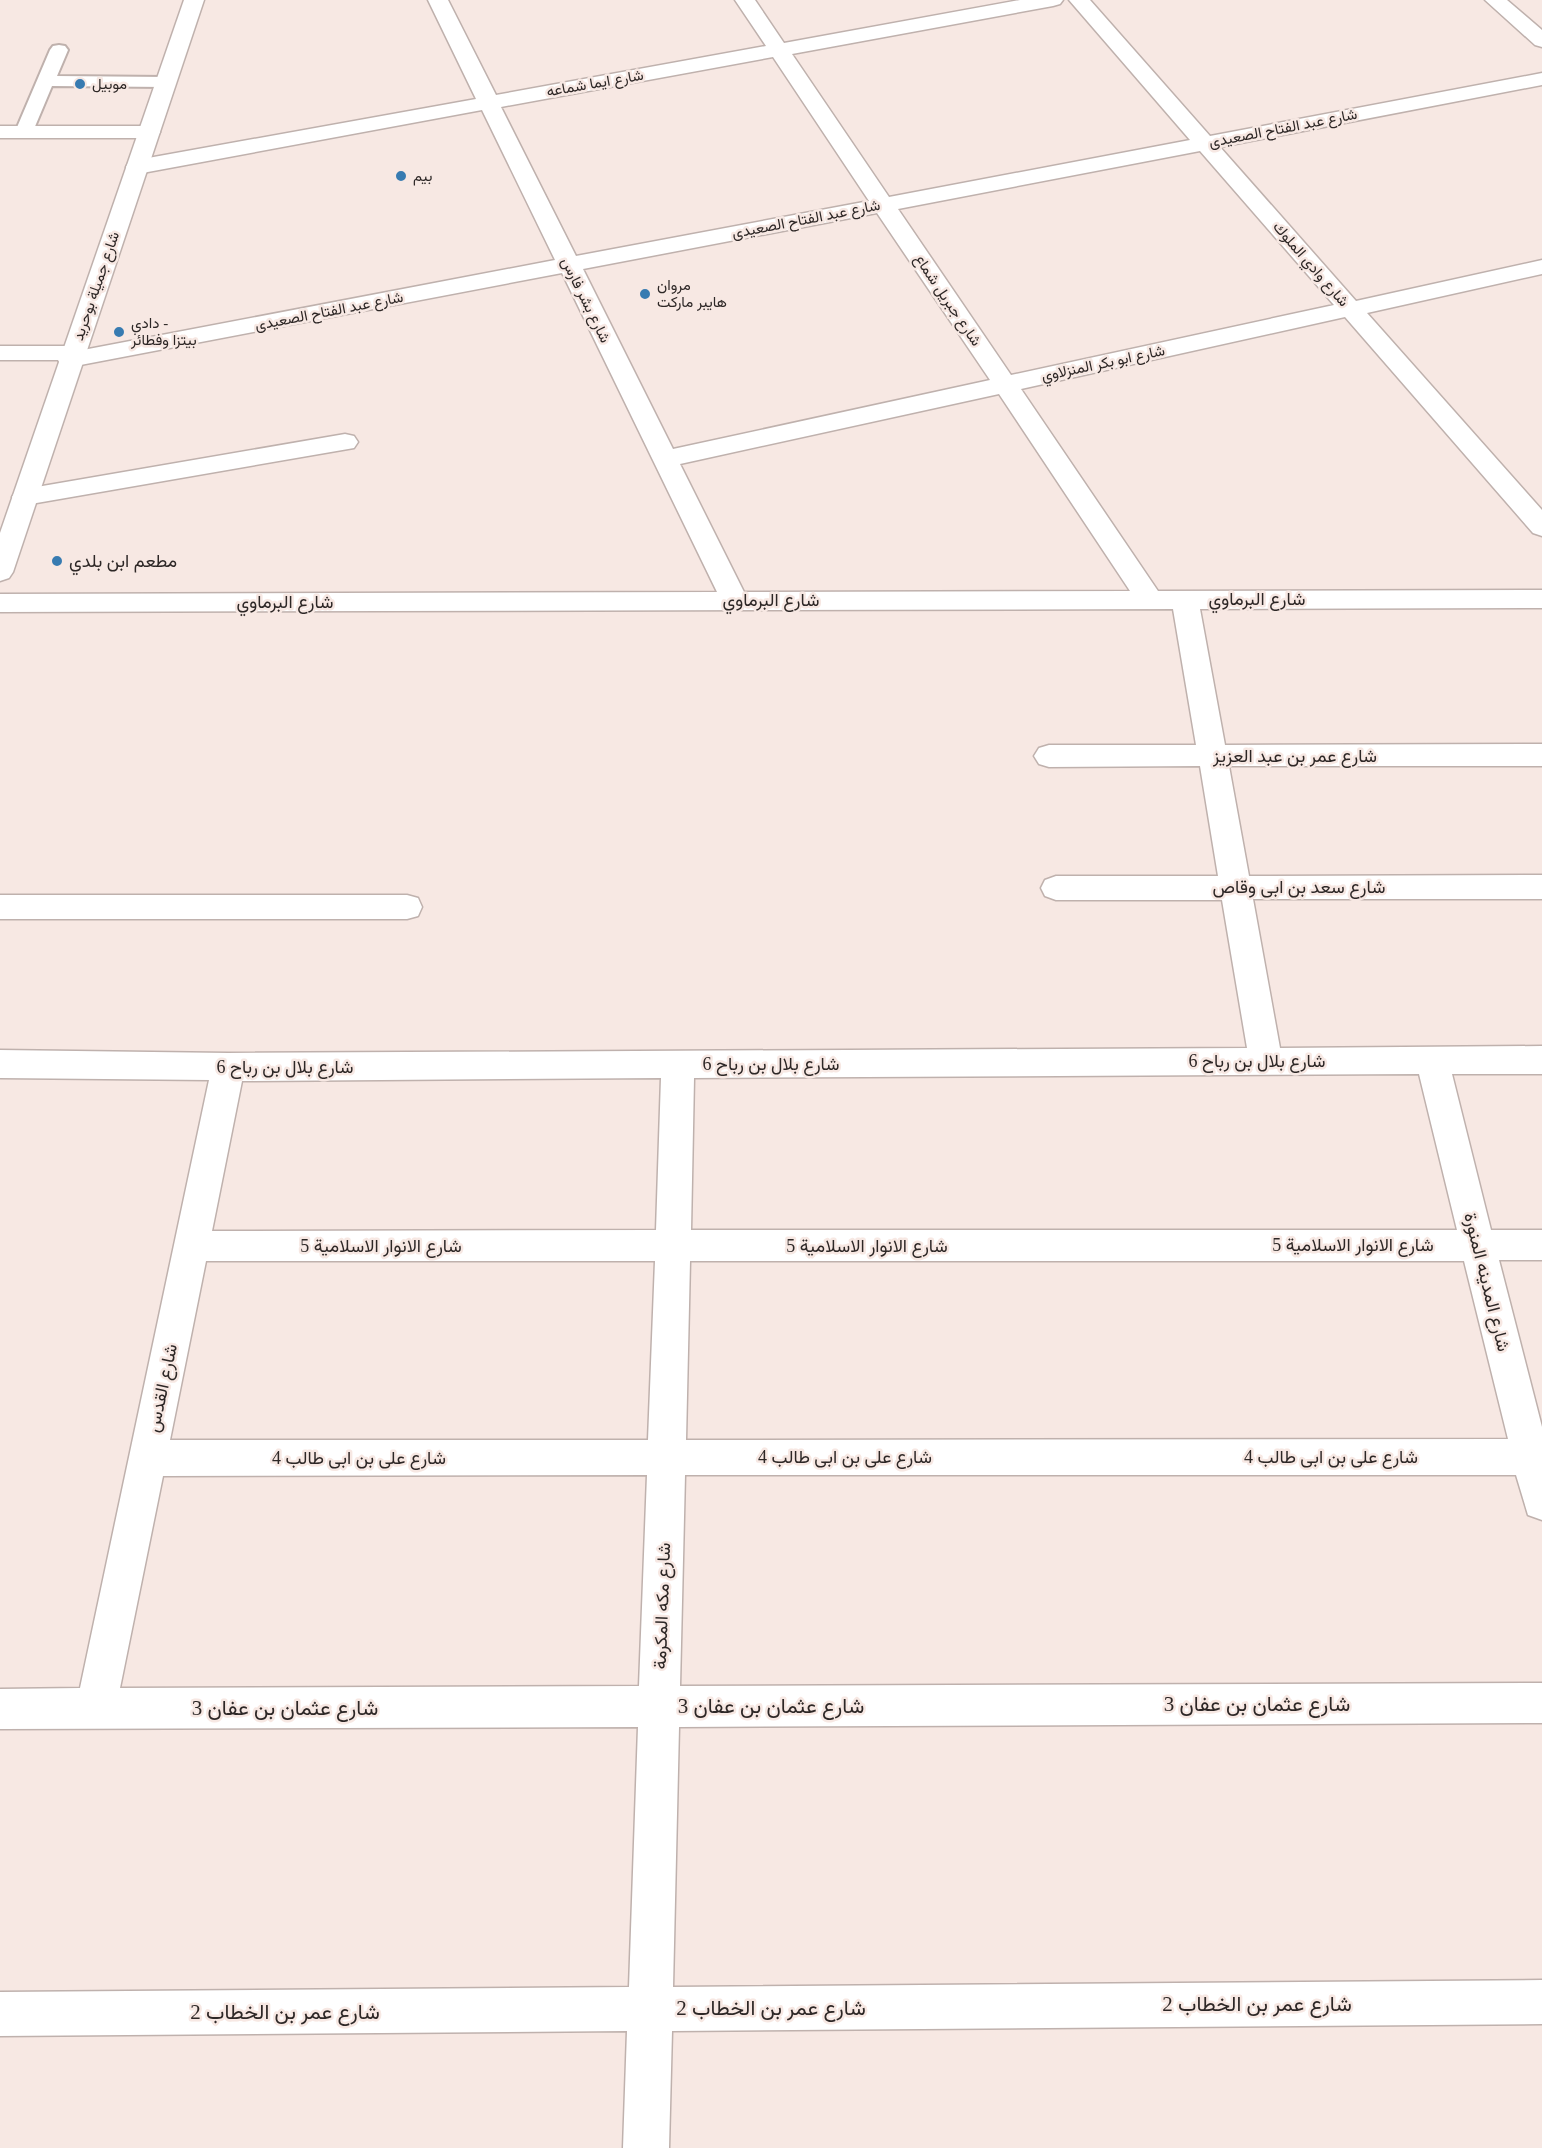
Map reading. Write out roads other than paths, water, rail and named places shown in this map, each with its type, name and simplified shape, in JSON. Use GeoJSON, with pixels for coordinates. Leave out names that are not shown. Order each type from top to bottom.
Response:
{"type":"FeatureCollection","features":[{"type":"Feature","properties":{"kind":"street","name":"شارع جميلة بوحريد"},"geometry":{"type":"LineString","coordinates":[[0,572],[194,0]]}},
{"type":"Feature","properties":{"kind":"street","name":"شارع بشر فارس"},"geometry":{"type":"LineString","coordinates":[[438,0],[735,600]]}},
{"type":"Feature","properties":{"kind":"street","name":"شارع جبريل شماع"},"geometry":{"type":"LineString","coordinates":[[745,0],[1150,599]]}},
{"type":"Feature","properties":{"kind":"street","name":"شارع ايما شماعه"},"geometry":{"type":"LineString","coordinates":[[137,167],[1053,0]]}},
{"type":"Feature","properties":{"kind":"street","name":"شارع وادي الملوك"},"geometry":{"type":"LineString","coordinates":[[1079,0],[1540,522]]}},
{"type":"Feature","properties":{"kind":"street"},"geometry":{"type":"LineString","coordinates":[[1495,0],[1542,41]]}},
{"type":"Feature","properties":{"kind":"street","name":"شارع عبد الفتاح الصعيدى"},"geometry":{"type":"LineString","coordinates":[[0,352],[72,357],[569,265],[1542,79]]}},
{"type":"Feature","properties":{"kind":"street"},"geometry":{"type":"LineString","coordinates":[[0,132],[149,132]]}},
{"type":"Feature","properties":{"kind":"street","name":"شارع ابو بكر المنزلاوي"},"geometry":{"type":"LineString","coordinates":[[665,459],[1542,267]]}},
{"type":"Feature","properties":{"kind":"street"},"geometry":{"type":"LineString","coordinates":[[25,497],[345,442]]}},
{"type":"Feature","properties":{"kind":"street"},"geometry":{"type":"LineString","coordinates":[[1185,599],[1266,1061]]}},
{"type":"Feature","properties":{"kind":"street","name":"شارع البرماوي"},"geometry":{"type":"LineString","coordinates":[[0,603],[1542,599]]}},
{"type":"Feature","properties":{"kind":"street","name":"شارع عمر بن عبد العزيز"},"geometry":{"type":"LineString","coordinates":[[1049,756],[1542,755]]}},
{"type":"Feature","properties":{"kind":"street","name":"شارع سعد بن ابى وقاص"},"geometry":{"type":"LineString","coordinates":[[1056,888],[1542,886]]}},
{"type":"Feature","properties":{"kind":"street"},"geometry":{"type":"LineString","coordinates":[[0,907],[407,907]]}},
{"type":"Feature","properties":{"kind":"street","name":"شارع بلال بن رباح 6"},"geometry":{"type":"LineString","coordinates":[[0,1064],[228,1067],[1542,1060]]}},
{"type":"Feature","properties":{"kind":"street","name":"شارع المدينه المنورة"},"geometry":{"type":"LineString","coordinates":[[1432,1061],[1478,1245],[1536,1457],[1542,1502]]}},
{"type":"Feature","properties":{"kind":"street","name":"شارع مكه المكرمة"},"geometry":{"type":"LineString","coordinates":[[646,2148],[678,1064]]}},
{"type":"Feature","properties":{"kind":"street","name":"شارع القدس"},"geometry":{"type":"LineString","coordinates":[[96,1708],[228,1067]]}},
{"type":"Feature","properties":{"kind":"street","name":"شارع الانوار الاسلامية 5"},"geometry":{"type":"LineString","coordinates":[[192,1246],[1542,1245]]}},
{"type":"Feature","properties":{"kind":"street","name":"شارع على بن ابى طالب 4"},"geometry":{"type":"LineString","coordinates":[[148,1458],[1536,1457]]}},
{"type":"Feature","properties":{"kind":"street","name":"شارع عثمان بن عفان 3"},"geometry":{"type":"LineString","coordinates":[[0,1709],[1542,1704]]}},
{"type":"Feature","properties":{"kind":"street","name":"شارع عمر بن الخطاب 2"},"geometry":{"type":"LineString","coordinates":[[0,2014],[1542,2002]]}},
{"type":"Feature","properties":{"kind":"lane"},"geometry":{"type":"LineString","coordinates":[[24,132],[59,50]]}},
{"type":"Feature","properties":{"kind":"lane"},"geometry":{"type":"LineString","coordinates":[[46,81],[166,81]]}},
{"type":"Feature","properties":{"kind":"place","name":"موبيل"},"geometry":{"type":"Point","coordinates":[80,84]}},
{"type":"Feature","properties":{"kind":"place","name":"بيم"},"geometry":{"type":"Point","coordinates":[401,176]}},
{"type":"Feature","properties":{"kind":"place","name":"مروان هايبر ماركت"},"geometry":{"type":"Point","coordinates":[645,294]}},
{"type":"Feature","properties":{"kind":"place","name":"دادي - بيتزا وفطائر"},"geometry":{"type":"Point","coordinates":[119,332]}},
{"type":"Feature","properties":{"kind":"place","name":"مطعم ابن بلدي"},"geometry":{"type":"Point","coordinates":[57,561]}}]}
